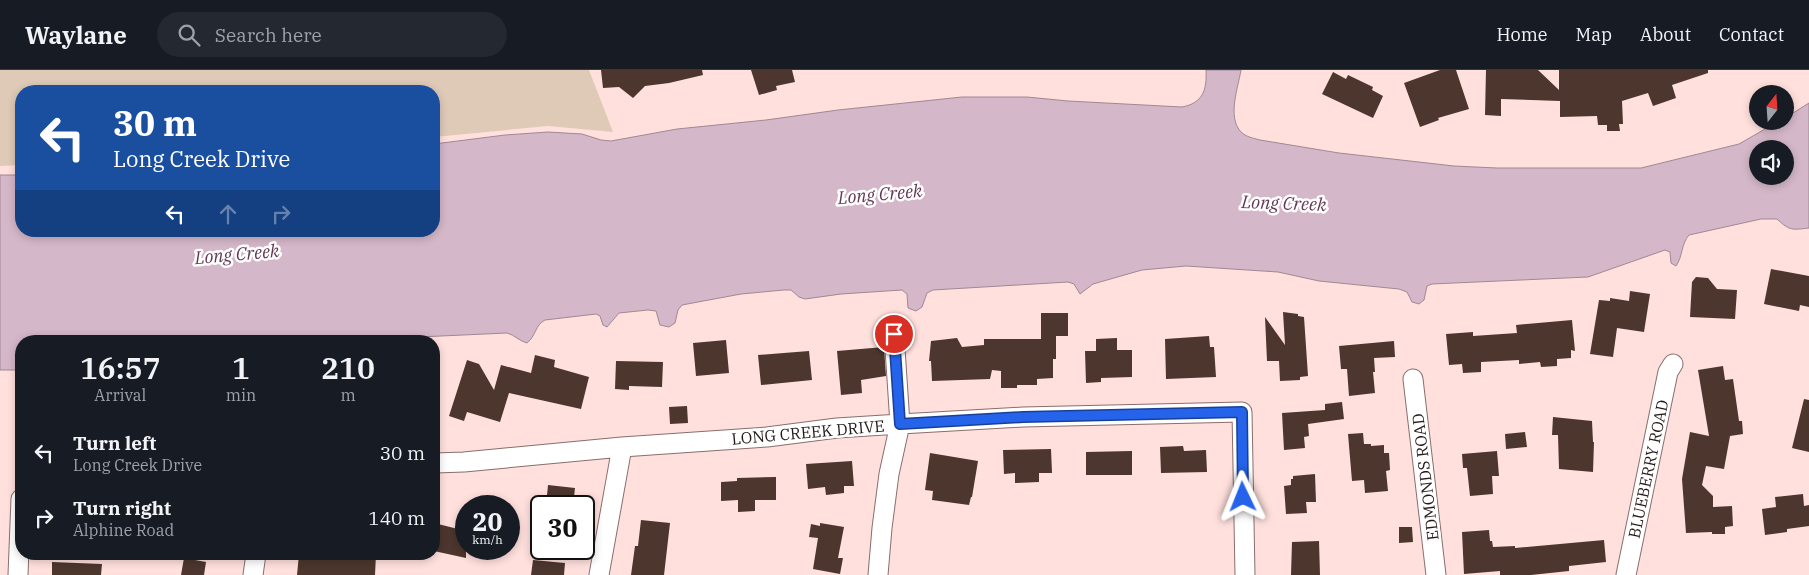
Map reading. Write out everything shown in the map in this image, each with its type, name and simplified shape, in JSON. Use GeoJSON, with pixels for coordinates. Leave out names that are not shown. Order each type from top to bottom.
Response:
{"type":"FeatureCollection","features":[{"type":"Feature","properties":{"kind":"street"},"geometry":{"type":"LineString","coordinates":[[878,575],[889,474],[900,424],[894,334]]}},
{"type":"Feature","properties":{"kind":"street","name":"BLUEBERRY ROAD"},"geometry":{"type":"LineString","coordinates":[[1626,575],[1668,372],[1673,364]]}},
{"type":"Feature","properties":{"kind":"street","name":"EDMONDS ROAD"},"geometry":{"type":"LineString","coordinates":[[1413,379],[1436,575]]}},
{"type":"Feature","properties":{"kind":"street","name":"LONG CREEK DRIVE"},"geometry":{"type":"LineString","coordinates":[[440,463],[767,437],[836,428],[1023,417],[1242,412],[1246,575]]}},
{"type":"Feature","properties":{"kind":"street"},"geometry":{"type":"LineString","coordinates":[[600,575],[622,447]]}},
{"type":"Feature","properties":{"kind":"street"},"geometry":{"type":"LineString","coordinates":[[18,575],[19,560]]}},
{"type":"Feature","properties":{"kind":"street"},"geometry":{"type":"LineString","coordinates":[[253,575],[255,560]]}},
{"type":"Feature","properties":{"kind":"shaded area"},"geometry":{"type":"Polygon","coordinates":[[[0,70],[589,70],[613,132],[548,126],[440,136],[440,85],[15,85],[15,165],[0,166],[0,70]]]}},
{"type":"Feature","properties":{"kind":"water","name":"Long Creek"},"geometry":{"type":"Polygon","coordinates":[[[1206,70],[1241,70],[1235,102],[1235,119],[1241,132],[1252,138],[1339,153],[1454,166],[1497,168],[1641,168],[1739,144],[1763,130],[1794,130],[1794,112],[1809,103],[1809,228],[1792,229],[1777,219],[1761,219],[1689,235],[1676,266],[1671,263],[1670,252],[1665,250],[1588,277],[1432,284],[1427,286],[1424,300],[1419,304],[1412,302],[1407,292],[1399,289],[1319,281],[1278,272],[1186,266],[1142,270],[1093,284],[1080,294],[1074,284],[1068,282],[933,290],[927,293],[922,307],[916,311],[908,308],[907,294],[902,290],[841,294],[805,299],[799,297],[791,290],[741,294],[682,305],[678,310],[675,323],[669,327],[660,325],[656,311],[648,310],[619,313],[607,327],[603,325],[600,316],[596,314],[545,320],[539,325],[527,343],[507,333],[440,336],[15,335],[15,370],[0,370],[0,175],[15,175],[15,237],[440,237],[440,143],[548,132],[582,134],[611,141],[677,129],[962,97],[1027,97],[1182,107],[1199,99],[1204,89],[1206,70]]]}},
{"type":"Feature","properties":{"kind":"building"},"geometry":{"type":"Polygon","coordinates":[[[601,70],[702,70],[703,75],[669,83],[645,86],[633,98],[619,87],[603,88],[601,70]]]}},
{"type":"Feature","properties":{"kind":"building"},"geometry":{"type":"Polygon","coordinates":[[[751,70],[792,70],[795,82],[776,86],[777,90],[759,95],[751,70]]]}},
{"type":"Feature","properties":{"kind":"building"},"geometry":{"type":"Polygon","coordinates":[[[1440,70],[1456,70],[1469,109],[1438,118],[1439,120],[1420,127],[1404,83],[1440,70]]]}},
{"type":"Feature","properties":{"kind":"building"},"geometry":{"type":"Polygon","coordinates":[[[1486,70],[1538,70],[1559,90],[1559,70],[1708,70],[1708,73],[1672,85],[1676,98],[1653,106],[1648,93],[1622,101],[1623,124],[1619,124],[1620,131],[1607,131],[1607,125],[1598,125],[1597,116],[1560,117],[1560,101],[1501,99],[1501,116],[1485,115],[1486,70]]]}},
{"type":"Feature","properties":{"kind":"building"},"geometry":{"type":"Polygon","coordinates":[[[1333,72],[1346,79],[1348,75],[1373,87],[1372,90],[1383,96],[1373,118],[1322,94],[1333,72]]]}},
{"type":"Feature","properties":{"kind":"building"},"geometry":{"type":"Polygon","coordinates":[[[1771,269],[1809,276],[1809,307],[1800,305],[1799,311],[1764,304],[1771,269]]]}},
{"type":"Feature","properties":{"kind":"building"},"geometry":{"type":"Polygon","coordinates":[[[1696,277],[1708,278],[1717,289],[1737,290],[1735,319],[1690,317],[1692,282],[1696,277]]]}},
{"type":"Feature","properties":{"kind":"building"},"geometry":{"type":"Polygon","coordinates":[[[1630,291],[1650,294],[1644,332],[1617,328],[1613,357],[1590,354],[1599,300],[1610,301],[1610,298],[1629,301],[1630,291]]]}},
{"type":"Feature","properties":{"kind":"building"},"geometry":{"type":"Polygon","coordinates":[[[1283,312],[1298,314],[1298,316],[1304,317],[1308,376],[1300,377],[1300,380],[1280,381],[1279,361],[1267,361],[1265,317],[1285,345],[1283,312]]]}},
{"type":"Feature","properties":{"kind":"building"},"geometry":{"type":"Polygon","coordinates":[[[1041,313],[1068,313],[1068,336],[1056,336],[1056,359],[1053,359],[1053,378],[1037,379],[1037,385],[1017,385],[1017,388],[1001,388],[1001,371],[992,370],[990,379],[932,381],[931,361],[929,361],[931,341],[957,338],[962,347],[984,345],[984,339],[1041,339],[1041,313]]]}},
{"type":"Feature","properties":{"kind":"building"},"geometry":{"type":"Polygon","coordinates":[[[1572,320],[1575,351],[1571,350],[1571,358],[1557,359],[1557,366],[1541,367],[1540,362],[1519,364],[1519,360],[1481,362],[1481,372],[1463,373],[1462,364],[1449,365],[1446,334],[1473,332],[1473,336],[1517,333],[1516,325],[1572,320]]]}},
{"type":"Feature","properties":{"kind":"building"},"geometry":{"type":"Polygon","coordinates":[[[1209,336],[1210,347],[1214,347],[1216,377],[1166,379],[1165,339],[1209,336]]]}},
{"type":"Feature","properties":{"kind":"building"},"geometry":{"type":"Polygon","coordinates":[[[1117,338],[1117,350],[1132,350],[1132,377],[1101,378],[1101,382],[1086,383],[1085,351],[1096,351],[1096,339],[1117,338]]]}},
{"type":"Feature","properties":{"kind":"building"},"geometry":{"type":"Polygon","coordinates":[[[726,340],[729,373],[696,376],[693,343],[726,340]]]}},
{"type":"Feature","properties":{"kind":"building"},"geometry":{"type":"Polygon","coordinates":[[[1394,341],[1395,357],[1374,358],[1375,393],[1349,396],[1347,369],[1341,369],[1339,346],[1394,341]]]}},
{"type":"Feature","properties":{"kind":"building"},"geometry":{"type":"Polygon","coordinates":[[[884,347],[886,376],[861,380],[862,393],[841,395],[837,351],[884,347]]]}},
{"type":"Feature","properties":{"kind":"building"},"geometry":{"type":"Polygon","coordinates":[[[809,351],[812,380],[761,385],[758,355],[809,351]]]}},
{"type":"Feature","properties":{"kind":"building"},"geometry":{"type":"Polygon","coordinates":[[[535,355],[555,360],[554,367],[589,377],[581,409],[509,393],[500,422],[467,412],[464,421],[449,416],[467,360],[479,364],[494,390],[501,365],[531,373],[535,355]]]}},
{"type":"Feature","properties":{"kind":"building"},"geometry":{"type":"Polygon","coordinates":[[[616,361],[663,362],[662,387],[629,386],[629,390],[615,389],[616,361]]]}},
{"type":"Feature","properties":{"kind":"building"},"geometry":{"type":"Polygon","coordinates":[[[1723,366],[1725,380],[1733,379],[1739,421],[1742,421],[1743,434],[1730,436],[1724,469],[1706,466],[1702,485],[1713,496],[1713,507],[1732,506],[1733,526],[1725,527],[1725,534],[1712,534],[1712,532],[1686,533],[1682,479],[1690,432],[1709,436],[1698,370],[1723,366]]]}},
{"type":"Feature","properties":{"kind":"building"},"geometry":{"type":"Polygon","coordinates":[[[1804,399],[1809,400],[1809,452],[1792,448],[1804,399]]]}},
{"type":"Feature","properties":{"kind":"building"},"geometry":{"type":"Polygon","coordinates":[[[1342,402],[1344,419],[1308,424],[1309,436],[1304,437],[1305,448],[1284,450],[1282,413],[1325,410],[1325,404],[1342,402]]]}},
{"type":"Feature","properties":{"kind":"building"},"geometry":{"type":"Polygon","coordinates":[[[687,406],[688,423],[670,424],[669,407],[687,406]]]}},
{"type":"Feature","properties":{"kind":"building"},"geometry":{"type":"Polygon","coordinates":[[[1553,417],[1592,421],[1594,442],[1593,472],[1559,469],[1558,435],[1552,435],[1553,417]]]}},
{"type":"Feature","properties":{"kind":"building"},"geometry":{"type":"Polygon","coordinates":[[[1525,432],[1527,447],[1506,449],[1505,434],[1525,432]]]}},
{"type":"Feature","properties":{"kind":"building"},"geometry":{"type":"Polygon","coordinates":[[[1363,433],[1364,444],[1371,444],[1371,446],[1384,445],[1384,453],[1389,453],[1390,470],[1386,471],[1388,491],[1365,493],[1364,480],[1352,481],[1348,434],[1363,433]]]}},
{"type":"Feature","properties":{"kind":"building"},"geometry":{"type":"Polygon","coordinates":[[[1183,446],[1184,451],[1206,450],[1207,472],[1161,473],[1160,447],[1183,446]]]}},
{"type":"Feature","properties":{"kind":"building"},"geometry":{"type":"Polygon","coordinates":[[[1051,449],[1052,473],[1039,473],[1039,482],[1015,483],[1015,473],[1004,474],[1003,450],[1051,449]]]}},
{"type":"Feature","properties":{"kind":"building"},"geometry":{"type":"Polygon","coordinates":[[[1132,451],[1132,475],[1086,475],[1086,452],[1132,451]]]}},
{"type":"Feature","properties":{"kind":"building"},"geometry":{"type":"Polygon","coordinates":[[[1497,451],[1499,476],[1492,476],[1493,494],[1470,496],[1467,468],[1463,468],[1462,454],[1497,451]]]}},
{"type":"Feature","properties":{"kind":"building"},"geometry":{"type":"Polygon","coordinates":[[[930,453],[978,461],[969,505],[932,500],[933,491],[925,490],[930,453]]]}},
{"type":"Feature","properties":{"kind":"building"},"geometry":{"type":"Polygon","coordinates":[[[852,461],[854,486],[844,486],[844,493],[826,495],[825,487],[808,489],[806,464],[852,461]]]}},
{"type":"Feature","properties":{"kind":"building"},"geometry":{"type":"Polygon","coordinates":[[[1315,474],[1316,502],[1306,502],[1307,513],[1286,514],[1284,486],[1291,485],[1293,476],[1315,474]]]}},
{"type":"Feature","properties":{"kind":"building"},"geometry":{"type":"Polygon","coordinates":[[[776,477],[776,500],[755,500],[755,511],[738,512],[738,500],[721,501],[721,482],[737,481],[737,478],[776,477]]]}},
{"type":"Feature","properties":{"kind":"building"},"geometry":{"type":"Polygon","coordinates":[[[548,485],[575,488],[574,495],[547,495],[548,485]]]}},
{"type":"Feature","properties":{"kind":"building"},"geometry":{"type":"Polygon","coordinates":[[[1803,494],[1804,506],[1809,505],[1809,526],[1765,535],[1762,509],[1776,507],[1775,497],[1803,494]]]}},
{"type":"Feature","properties":{"kind":"building"},"geometry":{"type":"Polygon","coordinates":[[[641,520],[670,523],[664,575],[631,575],[635,546],[638,546],[641,520]]]}},
{"type":"Feature","properties":{"kind":"building"},"geometry":{"type":"Polygon","coordinates":[[[820,523],[844,527],[838,558],[843,558],[840,574],[813,569],[818,538],[809,537],[811,524],[820,526],[820,523]]]}},
{"type":"Feature","properties":{"kind":"building"},"geometry":{"type":"Polygon","coordinates":[[[440,524],[455,528],[455,556],[440,552],[440,524]]]}},
{"type":"Feature","properties":{"kind":"building"},"geometry":{"type":"Polygon","coordinates":[[[1399,527],[1412,527],[1413,542],[1399,543],[1399,527]]]}},
{"type":"Feature","properties":{"kind":"building"},"geometry":{"type":"Polygon","coordinates":[[[1489,530],[1490,541],[1492,541],[1493,547],[1515,546],[1515,548],[1604,540],[1606,562],[1569,566],[1569,571],[1531,575],[1500,575],[1500,571],[1464,574],[1462,532],[1489,530]]]}},
{"type":"Feature","properties":{"kind":"building"},"geometry":{"type":"Polygon","coordinates":[[[1319,541],[1320,575],[1291,575],[1292,542],[1319,541]]]}},
{"type":"Feature","properties":{"kind":"building"},"geometry":{"type":"Polygon","coordinates":[[[184,560],[206,562],[204,575],[181,575],[184,560]]]}},
{"type":"Feature","properties":{"kind":"building"},"geometry":{"type":"Polygon","coordinates":[[[298,560],[376,560],[375,575],[297,575],[298,560]]]}},
{"type":"Feature","properties":{"kind":"building"},"geometry":{"type":"Polygon","coordinates":[[[533,560],[565,563],[564,575],[531,575],[533,560]]]}},
{"type":"Feature","properties":{"kind":"building"},"geometry":{"type":"Polygon","coordinates":[[[52,562],[102,564],[101,575],[52,575],[52,562]]]}},
{"type":"Feature","properties":{"kind":"route"},"geometry":{"type":"LineString","coordinates":[[894,334],[900,424],[1023,417],[1242,412],[1243,497]]}}]}
